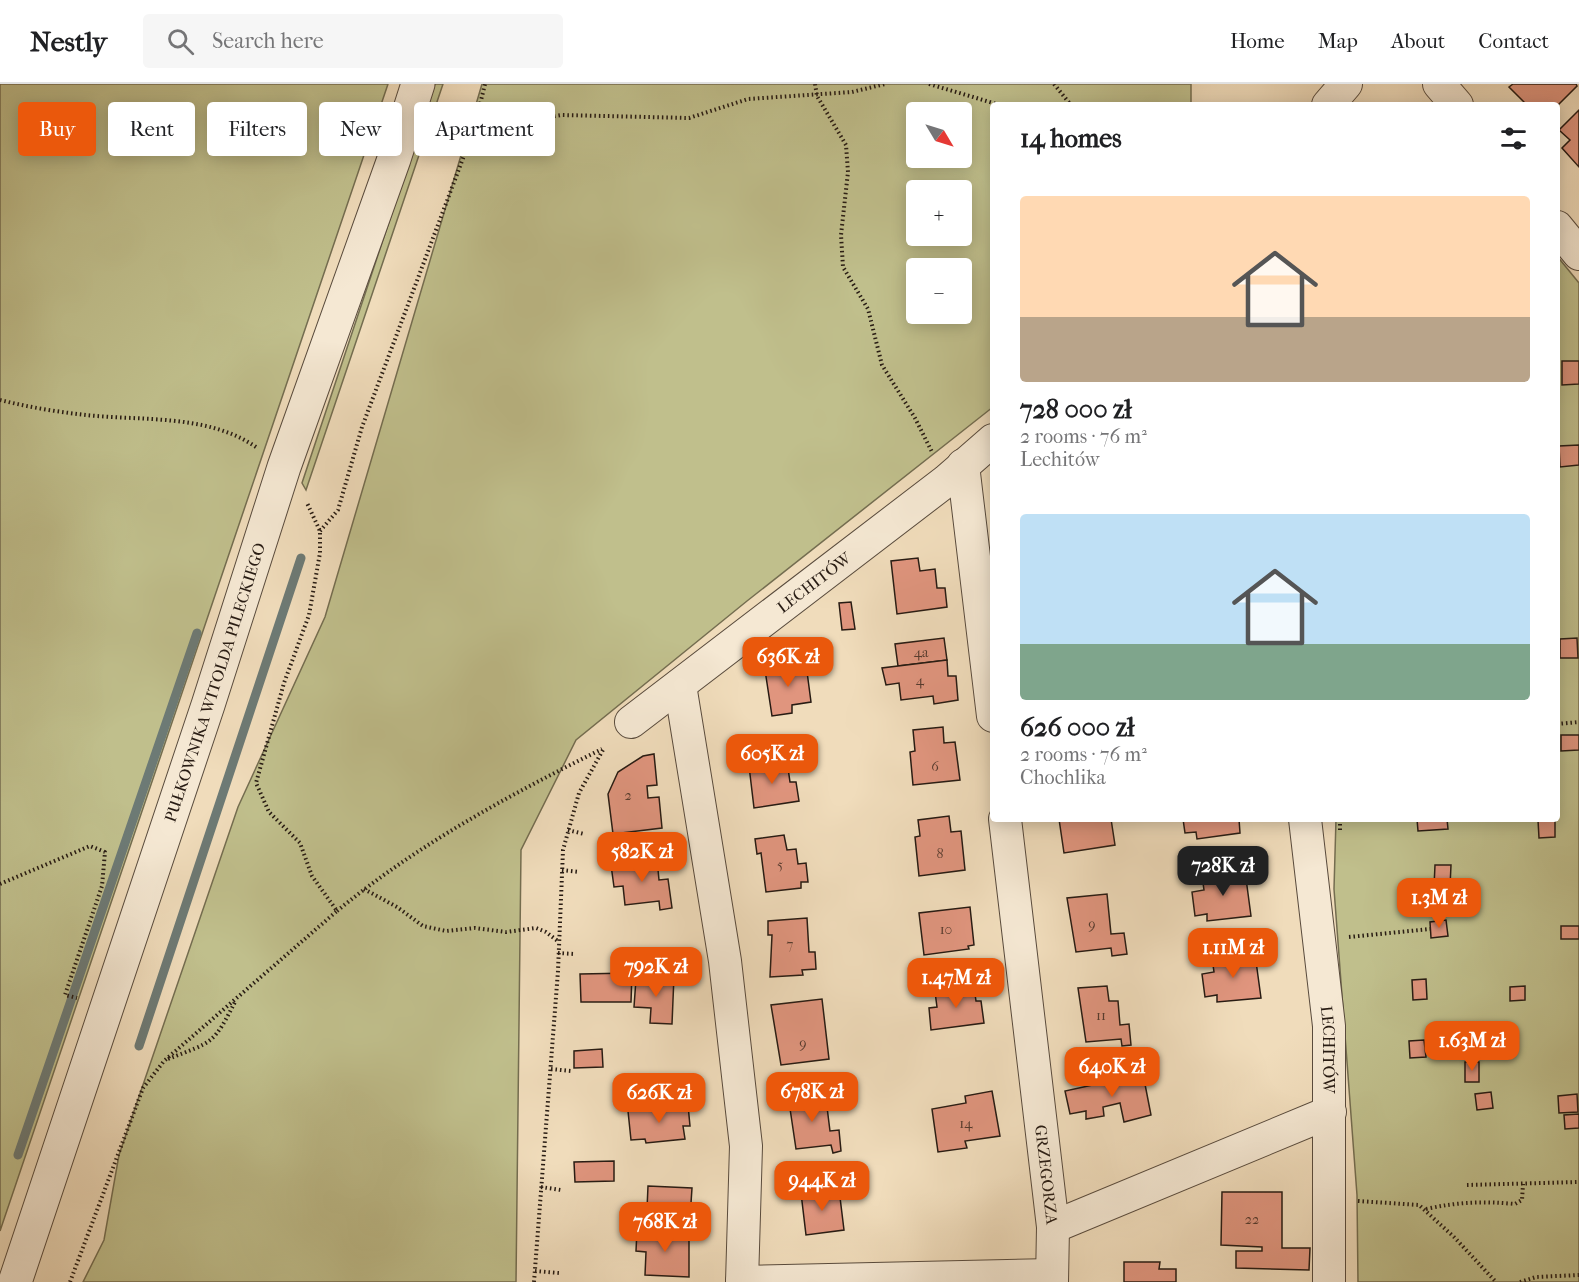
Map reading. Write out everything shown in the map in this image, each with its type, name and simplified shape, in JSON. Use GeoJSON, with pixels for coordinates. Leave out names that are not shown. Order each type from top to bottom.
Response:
{"type":"FeatureCollection","features":[{"type":"Feature","properties":{"kind":"street","name":"PUŁKOWNIKA WITOLDA PILECKIEGO"},"geometry":{"type":"LineString","coordinates":[[15,1282],[208,705],[284,467],[394,159],[418,84]]}},
{"type":"Feature","properties":{"kind":"street"},"geometry":{"type":"LineString","coordinates":[[1331,102],[1346,84]]}},
{"type":"Feature","properties":{"kind":"street"},"geometry":{"type":"LineString","coordinates":[[1439,84],[1454,102]]}},
{"type":"Feature","properties":{"kind":"street"},"geometry":{"type":"LineString","coordinates":[[1560,231],[1579,254]]}},
{"type":"Feature","properties":{"kind":"street","name":"LECHITÓW"},"geometry":{"type":"LineString","coordinates":[[631,722],[955,473],[990,443]]}},
{"type":"Feature","properties":{"kind":"street"},"geometry":{"type":"LineString","coordinates":[[955,473],[990,697]]}},
{"type":"Feature","properties":{"kind":"street"},"geometry":{"type":"LineString","coordinates":[[680,685],[725,961],[746,1146],[742,1282],[1052,1278]]}},
{"type":"Feature","properties":{"kind":"street","name":"GRZEGORZA"},"geometry":{"type":"LineString","coordinates":[[1005,822],[1053,1227],[1052,1278]]}},
{"type":"Feature","properties":{"kind":"street","name":"LECHITÓW"},"geometry":{"type":"LineString","coordinates":[[1305,822],[1329,1026],[1329,1282]]}},
{"type":"Feature","properties":{"kind":"street"},"geometry":{"type":"LineString","coordinates":[[1053,1227],[1330,1112]]}},
{"type":"Feature","properties":{"kind":"path"},"geometry":{"type":"LineString","coordinates":[[481,102],[485,84]]}},
{"type":"Feature","properties":{"kind":"path"},"geometry":{"type":"LineString","coordinates":[[815,84],[817,96],[846,145],[848,172],[841,235],[843,267],[868,309],[882,365],[915,418],[955,473]]}},
{"type":"Feature","properties":{"kind":"path"},"geometry":{"type":"LineString","coordinates":[[555,116],[688,118],[748,99],[817,96],[852,92],[885,84]]}},
{"type":"Feature","properties":{"kind":"path"},"geometry":{"type":"LineString","coordinates":[[929,84],[990,102]]}},
{"type":"Feature","properties":{"kind":"path"},"geometry":{"type":"LineString","coordinates":[[1054,84],[1069,102]]}},
{"type":"Feature","properties":{"kind":"path"},"geometry":{"type":"LineString","coordinates":[[1059,84],[1059,90]]}},
{"type":"Feature","properties":{"kind":"path"},"geometry":{"type":"LineString","coordinates":[[320,531],[338,510],[362,427],[464,156]]}},
{"type":"Feature","properties":{"kind":"path"},"geometry":{"type":"LineString","coordinates":[[0,400],[85,415],[168,421],[225,430],[254,445],[284,467],[308,503],[320,531],[320,553],[309,615],[284,683],[256,783],[269,812],[300,843],[312,876],[337,912]]}},
{"type":"Feature","properties":{"kind":"path"},"geometry":{"type":"LineString","coordinates":[[534,1282],[551,1069],[563,850],[579,793],[604,748],[631,722]]}},
{"type":"Feature","properties":{"kind":"path"},"geometry":{"type":"LineString","coordinates":[[1560,724],[1579,722]]}},
{"type":"Feature","properties":{"kind":"path"},"geometry":{"type":"LineString","coordinates":[[70,1282],[143,1089],[164,1060],[364,889],[508,796],[604,748]]}},
{"type":"Feature","properties":{"kind":"path"},"geometry":{"type":"LineString","coordinates":[[568,830],[584,834]]}},
{"type":"Feature","properties":{"kind":"path"},"geometry":{"type":"LineString","coordinates":[[0,884],[90,846],[105,852],[102,886],[64,995]]}},
{"type":"Feature","properties":{"kind":"path"},"geometry":{"type":"LineString","coordinates":[[562,870],[579,872]]}},
{"type":"Feature","properties":{"kind":"path"},"geometry":{"type":"LineString","coordinates":[[364,889],[397,907],[423,926],[446,931],[475,928],[506,932],[536,928],[559,942]]}},
{"type":"Feature","properties":{"kind":"path"},"geometry":{"type":"LineString","coordinates":[[1347,938],[1430,928]]}},
{"type":"Feature","properties":{"kind":"path"},"geometry":{"type":"LineString","coordinates":[[558,953],[573,954]]}},
{"type":"Feature","properties":{"kind":"path"},"geometry":{"type":"LineString","coordinates":[[164,1060],[208,1044],[215,1038],[238,997]]}},
{"type":"Feature","properties":{"kind":"path"},"geometry":{"type":"LineString","coordinates":[[551,1069],[571,1071]]}},
{"type":"Feature","properties":{"kind":"path"},"geometry":{"type":"LineString","coordinates":[[1467,1185],[1579,1182]]}},
{"type":"Feature","properties":{"kind":"path"},"geometry":{"type":"LineString","coordinates":[[1426,1209],[1482,1200],[1515,1204],[1522,1200],[1523,1184]]}},
{"type":"Feature","properties":{"kind":"path"},"geometry":{"type":"LineString","coordinates":[[542,1187],[561,1190]]}},
{"type":"Feature","properties":{"kind":"path"},"geometry":{"type":"LineString","coordinates":[[1329,1199],[1419,1205],[1426,1209],[1496,1282]]}},
{"type":"Feature","properties":{"kind":"path"},"geometry":{"type":"LineString","coordinates":[[535,1271],[559,1273]]}},
{"type":"Feature","properties":{"kind":"path"},"geometry":{"type":"LineString","coordinates":[[1520,1282],[1536,1277],[1579,1275]]}},
{"type":"Feature","properties":{"kind":"shaded area"},"geometry":{"type":"Polygon","coordinates":[[[0,84],[388,84],[382,102],[319,102],[319,156],[364,156],[0,1231],[0,84]]]}},
{"type":"Feature","properties":{"kind":"shaded area"},"geometry":{"type":"Polygon","coordinates":[[[435,84],[443,84],[437,102],[429,102],[435,84]]]}},
{"type":"Feature","properties":{"kind":"shaded area"},"geometry":{"type":"Polygon","coordinates":[[[482,84],[1191,84],[1191,102],[990,102],[990,409],[747,601],[576,740],[521,850],[516,1282],[83,1282],[104,1240],[119,1155],[238,807],[325,617],[461,156],[555,156],[555,102],[477,102],[482,84]]]}},
{"type":"Feature","properties":{"kind":"shaded area"},"geometry":{"type":"Polygon","coordinates":[[[414,147],[414,156],[419,156],[306,490],[302,483],[414,147]]]}},
{"type":"Feature","properties":{"kind":"shaded area"},"geometry":{"type":"Polygon","coordinates":[[[1560,260],[1579,283],[1579,1282],[1358,1282],[1357,1195],[1334,889],[1336,822],[1560,822],[1560,260]]]}},
{"type":"Feature","properties":{"kind":"building"},"geometry":{"type":"Polygon","coordinates":[[[1513,84],[1576,84],[1577,86],[1560,103],[1524,102],[1509,87],[1513,84]]]}},
{"type":"Feature","properties":{"kind":"building"},"geometry":{"type":"Polygon","coordinates":[[[1579,110],[1579,167],[1562,148],[1570,140],[1560,129],[1579,110]]]}},
{"type":"Feature","properties":{"kind":"building"},"geometry":{"type":"Polygon","coordinates":[[[1562,361],[1579,361],[1579,384],[1562,385],[1562,361]]]}},
{"type":"Feature","properties":{"kind":"building"},"geometry":{"type":"Polygon","coordinates":[[[1579,445],[1579,465],[1560,467],[1560,446],[1579,445]]]}},
{"type":"Feature","properties":{"kind":"building"},"geometry":{"type":"Polygon","coordinates":[[[918,558],[920,571],[935,569],[937,588],[945,588],[947,607],[897,614],[891,561],[918,558]]]}},
{"type":"Feature","properties":{"kind":"building"},"geometry":{"type":"Polygon","coordinates":[[[851,602],[855,629],[842,630],[839,603],[851,602]]]}},
{"type":"Feature","properties":{"kind":"building"},"geometry":{"type":"Polygon","coordinates":[[[944,638],[947,660],[898,666],[895,644],[944,638]]]}},
{"type":"Feature","properties":{"kind":"building"},"geometry":{"type":"Polygon","coordinates":[[[1577,638],[1578,658],[1560,658],[1560,639],[1577,638]]]}},
{"type":"Feature","properties":{"kind":"building"},"geometry":{"type":"Polygon","coordinates":[[[947,660],[948,676],[956,676],[958,700],[934,704],[933,696],[901,700],[899,683],[886,685],[882,668],[947,660]]]}},
{"type":"Feature","properties":{"kind":"building"},"geometry":{"type":"Polygon","coordinates":[[[806,664],[811,702],[792,705],[792,713],[772,716],[765,670],[806,664]]]}},
{"type":"Feature","properties":{"kind":"building"},"geometry":{"type":"Polygon","coordinates":[[[943,727],[944,743],[955,742],[960,780],[913,785],[910,752],[915,751],[913,730],[943,727]]]}},
{"type":"Feature","properties":{"kind":"building"},"geometry":{"type":"Polygon","coordinates":[[[1561,735],[1579,735],[1579,750],[1561,751],[1561,735]]]}},
{"type":"Feature","properties":{"kind":"building"},"geometry":{"type":"Polygon","coordinates":[[[654,754],[657,785],[647,786],[648,798],[659,797],[662,828],[613,834],[608,794],[618,772],[643,756],[654,754]]]}},
{"type":"Feature","properties":{"kind":"building"},"geometry":{"type":"Polygon","coordinates":[[[787,761],[790,782],[796,782],[799,801],[754,808],[749,766],[787,761]]]}},
{"type":"Feature","properties":{"kind":"building"},"geometry":{"type":"Polygon","coordinates":[[[949,816],[951,832],[961,831],[965,870],[919,876],[915,837],[920,836],[918,820],[949,816]]]}},
{"type":"Feature","properties":{"kind":"building"},"geometry":{"type":"Polygon","coordinates":[[[1059,822],[1111,822],[1115,845],[1064,853],[1059,822]]]}},
{"type":"Feature","properties":{"kind":"building"},"geometry":{"type":"Polygon","coordinates":[[[1183,822],[1239,822],[1240,833],[1197,839],[1196,832],[1185,833],[1183,822]]]}},
{"type":"Feature","properties":{"kind":"building"},"geometry":{"type":"Polygon","coordinates":[[[1417,822],[1447,822],[1448,829],[1418,831],[1417,822]]]}},
{"type":"Feature","properties":{"kind":"building"},"geometry":{"type":"Polygon","coordinates":[[[1538,822],[1555,822],[1555,837],[1539,838],[1538,822]]]}},
{"type":"Feature","properties":{"kind":"building"},"geometry":{"type":"Polygon","coordinates":[[[784,835],[787,850],[796,849],[798,864],[806,863],[808,882],[801,882],[801,888],[766,892],[761,853],[757,854],[755,839],[784,835]]]}},
{"type":"Feature","properties":{"kind":"building"},"geometry":{"type":"Polygon","coordinates":[[[657,859],[659,880],[668,879],[672,908],[660,910],[659,901],[625,905],[623,886],[614,887],[611,865],[657,859]]]}},
{"type":"Feature","properties":{"kind":"building"},"geometry":{"type":"Polygon","coordinates":[[[1435,865],[1451,865],[1450,887],[1434,887],[1435,865]]]}},
{"type":"Feature","properties":{"kind":"building"},"geometry":{"type":"Polygon","coordinates":[[[1245,871],[1251,916],[1207,921],[1207,914],[1195,916],[1192,892],[1204,890],[1202,876],[1245,871]]]}},
{"type":"Feature","properties":{"kind":"building"},"geometry":{"type":"Polygon","coordinates":[[[1107,894],[1111,934],[1124,933],[1127,954],[1112,956],[1111,948],[1076,952],[1067,898],[1107,894]]]}},
{"type":"Feature","properties":{"kind":"building"},"geometry":{"type":"Polygon","coordinates":[[[970,907],[974,945],[968,946],[969,949],[924,955],[919,913],[970,907]]]}},
{"type":"Feature","properties":{"kind":"building"},"geometry":{"type":"Polygon","coordinates":[[[807,918],[809,952],[815,952],[816,969],[802,970],[803,975],[770,977],[772,935],[768,935],[768,921],[807,918]]]}},
{"type":"Feature","properties":{"kind":"building"},"geometry":{"type":"Polygon","coordinates":[[[1446,920],[1448,936],[1431,938],[1430,922],[1446,920]]]}},
{"type":"Feature","properties":{"kind":"building"},"geometry":{"type":"Polygon","coordinates":[[[1561,926],[1579,926],[1579,939],[1561,939],[1561,926]]]}},
{"type":"Feature","properties":{"kind":"building"},"geometry":{"type":"Polygon","coordinates":[[[1255,954],[1261,998],[1217,1002],[1217,995],[1205,997],[1202,974],[1214,972],[1212,958],[1255,954]]]}},
{"type":"Feature","properties":{"kind":"building"},"geometry":{"type":"Polygon","coordinates":[[[632,973],[631,1002],[581,1002],[580,974],[632,973]]]}},
{"type":"Feature","properties":{"kind":"building"},"geometry":{"type":"Polygon","coordinates":[[[652,975],[674,976],[672,1024],[650,1023],[651,1008],[634,1007],[636,979],[652,980],[652,975]]]}},
{"type":"Feature","properties":{"kind":"building"},"geometry":{"type":"Polygon","coordinates":[[[1426,979],[1427,999],[1413,1000],[1412,980],[1426,979]]]}},
{"type":"Feature","properties":{"kind":"building"},"geometry":{"type":"Polygon","coordinates":[[[1107,986],[1109,1001],[1118,1001],[1120,1025],[1129,1024],[1131,1045],[1122,1046],[1121,1039],[1086,1042],[1078,988],[1107,986]]]}},
{"type":"Feature","properties":{"kind":"building"},"geometry":{"type":"Polygon","coordinates":[[[1525,986],[1525,1000],[1510,1001],[1510,987],[1525,986]]]}},
{"type":"Feature","properties":{"kind":"building"},"geometry":{"type":"Polygon","coordinates":[[[974,987],[976,1001],[981,1001],[984,1023],[931,1030],[929,1008],[937,1007],[935,992],[974,987]]]}},
{"type":"Feature","properties":{"kind":"building"},"geometry":{"type":"Polygon","coordinates":[[[822,999],[829,1059],[781,1065],[771,1005],[822,999]]]}},
{"type":"Feature","properties":{"kind":"building"},"geometry":{"type":"Polygon","coordinates":[[[1424,1040],[1426,1057],[1410,1058],[1409,1041],[1424,1040]]]}},
{"type":"Feature","properties":{"kind":"building"},"geometry":{"type":"Polygon","coordinates":[[[602,1049],[603,1067],[574,1068],[574,1051],[602,1049]]]}},
{"type":"Feature","properties":{"kind":"building"},"geometry":{"type":"Polygon","coordinates":[[[1465,1062],[1479,1062],[1479,1082],[1465,1082],[1465,1062]]]}},
{"type":"Feature","properties":{"kind":"building"},"geometry":{"type":"Polygon","coordinates":[[[678,1074],[679,1085],[686,1084],[688,1105],[628,1111],[626,1085],[640,1083],[639,1078],[678,1074]]]}},
{"type":"Feature","properties":{"kind":"building"},"geometry":{"type":"Polygon","coordinates":[[[1143,1074],[1151,1115],[1124,1122],[1120,1103],[1103,1107],[1104,1116],[1086,1119],[1086,1111],[1070,1114],[1065,1091],[1143,1074]]]}},
{"type":"Feature","properties":{"kind":"building"},"geometry":{"type":"Polygon","coordinates":[[[992,1091],[1000,1136],[965,1141],[967,1148],[938,1152],[932,1109],[966,1103],[965,1096],[992,1091]]]}},
{"type":"Feature","properties":{"kind":"building"},"geometry":{"type":"Polygon","coordinates":[[[816,1092],[819,1109],[827,1107],[830,1131],[839,1130],[841,1151],[833,1153],[831,1145],[796,1149],[788,1095],[816,1092]]]}},
{"type":"Feature","properties":{"kind":"building"},"geometry":{"type":"Polygon","coordinates":[[[1491,1092],[1493,1108],[1477,1110],[1475,1094],[1491,1092]]]}},
{"type":"Feature","properties":{"kind":"building"},"geometry":{"type":"Polygon","coordinates":[[[1577,1094],[1578,1112],[1559,1113],[1558,1096],[1577,1094]]]}},
{"type":"Feature","properties":{"kind":"building"},"geometry":{"type":"Polygon","coordinates":[[[688,1105],[690,1126],[683,1126],[685,1139],[646,1143],[645,1139],[631,1140],[628,1111],[688,1105]]]}},
{"type":"Feature","properties":{"kind":"building"},"geometry":{"type":"Polygon","coordinates":[[[1579,1114],[1579,1128],[1565,1129],[1564,1115],[1579,1114]]]}},
{"type":"Feature","properties":{"kind":"building"},"geometry":{"type":"Polygon","coordinates":[[[614,1161],[614,1181],[575,1182],[574,1162],[614,1161]]]}},
{"type":"Feature","properties":{"kind":"building"},"geometry":{"type":"Polygon","coordinates":[[[648,1186],[692,1188],[689,1233],[637,1230],[638,1209],[647,1209],[648,1186]]]}},
{"type":"Feature","properties":{"kind":"building"},"geometry":{"type":"Polygon","coordinates":[[[839,1189],[844,1230],[806,1235],[801,1193],[839,1189]]]}},
{"type":"Feature","properties":{"kind":"building"},"geometry":{"type":"Polygon","coordinates":[[[1222,1192],[1282,1192],[1282,1248],[1310,1248],[1309,1270],[1236,1268],[1236,1251],[1262,1251],[1262,1247],[1221,1245],[1222,1192]]]}},
{"type":"Feature","properties":{"kind":"building"},"geometry":{"type":"Polygon","coordinates":[[[637,1230],[689,1233],[689,1277],[645,1275],[646,1252],[636,1251],[637,1230]]]}},
{"type":"Feature","properties":{"kind":"building"},"geometry":{"type":"Polygon","coordinates":[[[1124,1262],[1160,1262],[1159,1269],[1176,1269],[1176,1282],[1124,1282],[1124,1262]]]}},
{"type":"Feature","properties":{"kind":"waterway"},"geometry":{"type":"LineString","coordinates":[[139,1046],[301,558]]}},
{"type":"Feature","properties":{"kind":"waterway"},"geometry":{"type":"LineString","coordinates":[[18,1155],[197,633]]}}]}
